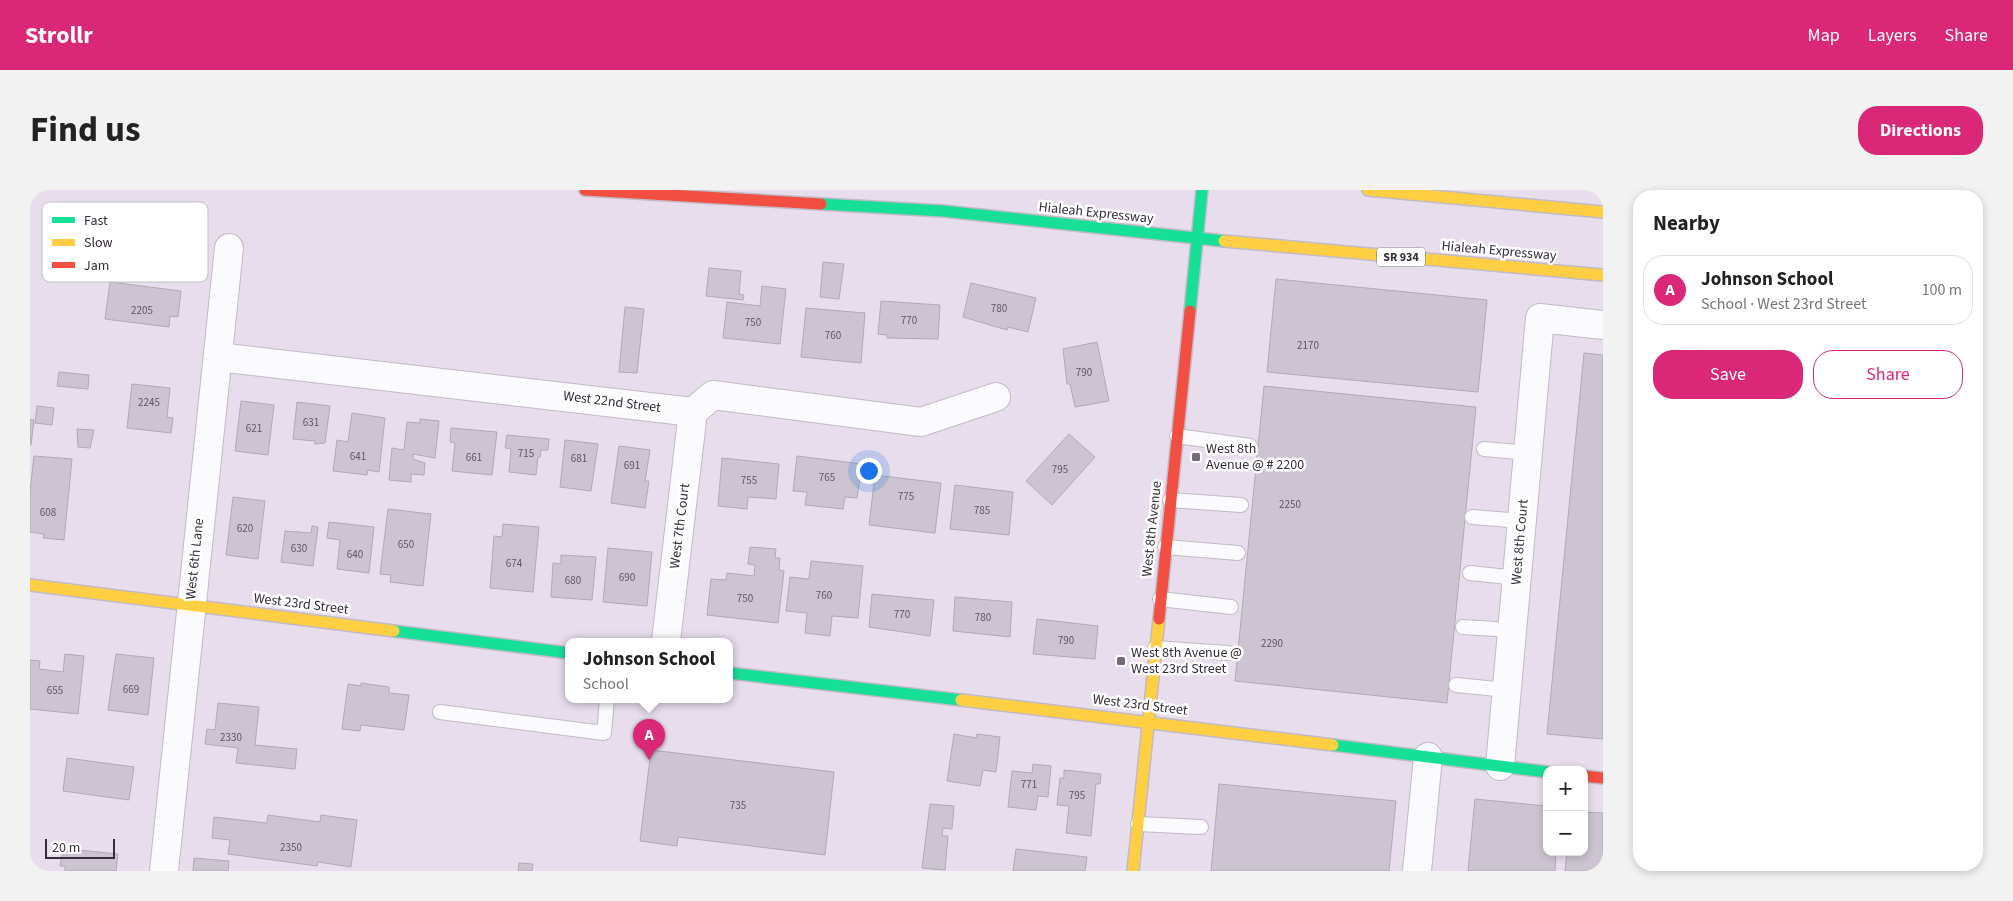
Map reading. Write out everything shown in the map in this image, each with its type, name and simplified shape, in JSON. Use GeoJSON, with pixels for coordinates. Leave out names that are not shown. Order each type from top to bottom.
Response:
{"type":"FeatureCollection","features":[{"type":"Feature","properties":{"kind":"street","name":"Hialeah Expressway"},"geometry":{"type":"LineString","coordinates":[[586,190],[943,211],[1198,239],[1603,275]]}},
{"type":"Feature","properties":{"kind":"street","name":"West 8th Avenue"},"geometry":{"type":"LineString","coordinates":[[1133,871],[1154,648],[1202,190]]}},
{"type":"Feature","properties":{"kind":"street"},"geometry":{"type":"LineString","coordinates":[[1368,190],[1603,212]]}},
{"type":"Feature","properties":{"kind":"street","name":"West 6th Lane"},"geometry":{"type":"LineString","coordinates":[[164,871],[190,604],[229,248]]}},
{"type":"Feature","properties":{"kind":"street","name":"West 8th Court"},"geometry":{"type":"LineString","coordinates":[[1500,766],[1540,318],[1603,325]]}},
{"type":"Feature","properties":{"kind":"street","name":"West 22nd Street"},"geometry":{"type":"LineString","coordinates":[[218,357],[693,412]]}},
{"type":"Feature","properties":{"kind":"street"},"geometry":{"type":"LineString","coordinates":[[693,412],[713,395],[922,422],[996,397]]}},
{"type":"Feature","properties":{"kind":"street","name":"West 7th Court"},"geometry":{"type":"LineString","coordinates":[[666,638],[693,412]]}},
{"type":"Feature","properties":{"kind":"street","name":"West 23rd Street"},"geometry":{"type":"LineString","coordinates":[[30,585],[565,652]]}},
{"type":"Feature","properties":{"kind":"street","name":"West 23rd Street"},"geometry":{"type":"LineString","coordinates":[[733,673],[1147,721],[1543,771]]}},
{"type":"Feature","properties":{"kind":"street"},"geometry":{"type":"LineString","coordinates":[[1417,871],[1428,757]]}},
{"type":"Feature","properties":{"kind":"street"},"geometry":{"type":"LineString","coordinates":[[1588,776],[1603,778]]}},
{"type":"Feature","properties":{"kind":"lane"},"geometry":{"type":"LineString","coordinates":[[1177,436],[1250,446]]}},
{"type":"Feature","properties":{"kind":"lane"},"geometry":{"type":"LineString","coordinates":[[1484,449],[1528,453]]}},
{"type":"Feature","properties":{"kind":"lane"},"geometry":{"type":"LineString","coordinates":[[1170,500],[1241,505]]}},
{"type":"Feature","properties":{"kind":"lane"},"geometry":{"type":"LineString","coordinates":[[1472,517],[1522,521]]}},
{"type":"Feature","properties":{"kind":"lane"},"geometry":{"type":"LineString","coordinates":[[1165,547],[1238,554]]}},
{"type":"Feature","properties":{"kind":"lane"},"geometry":{"type":"LineString","coordinates":[[1470,573],[1517,578]]}},
{"type":"Feature","properties":{"kind":"lane"},"geometry":{"type":"LineString","coordinates":[[1160,599],[1231,607]]}},
{"type":"Feature","properties":{"kind":"lane"},"geometry":{"type":"LineString","coordinates":[[1463,627],[1512,630]]}},
{"type":"Feature","properties":{"kind":"lane"},"geometry":{"type":"LineString","coordinates":[[1154,648],[1228,653]]}},
{"type":"Feature","properties":{"kind":"lane"},"geometry":{"type":"LineString","coordinates":[[1456,685],[1507,690]]}},
{"type":"Feature","properties":{"kind":"lane"},"geometry":{"type":"LineString","coordinates":[[440,712],[604,733],[607,703]]}},
{"type":"Feature","properties":{"kind":"lane"},"geometry":{"type":"LineString","coordinates":[[1138,824],[1202,827]]}},
{"type":"Feature","properties":{"kind":"building"},"geometry":{"type":"Polygon","coordinates":[[[823,262],[844,264],[839,299],[820,297],[823,262]]]}},
{"type":"Feature","properties":{"kind":"building"},"geometry":{"type":"Polygon","coordinates":[[[709,268],[741,271],[739,294],[744,295],[743,300],[706,296],[709,268]]]}},
{"type":"Feature","properties":{"kind":"building"},"geometry":{"type":"Polygon","coordinates":[[[1276,279],[1487,300],[1478,392],[1267,372],[1276,279]]]}},
{"type":"Feature","properties":{"kind":"building"},"geometry":{"type":"Polygon","coordinates":[[[110,282],[181,291],[178,317],[170,316],[169,327],[105,319],[110,282]]]}},
{"type":"Feature","properties":{"kind":"building"},"geometry":{"type":"Polygon","coordinates":[[[971,283],[1036,298],[1028,332],[1008,327],[1007,330],[963,317],[971,283]]]}},
{"type":"Feature","properties":{"kind":"building"},"geometry":{"type":"Polygon","coordinates":[[[762,286],[786,289],[780,344],[723,338],[727,302],[760,306],[762,286]]]}},
{"type":"Feature","properties":{"kind":"building"},"geometry":{"type":"Polygon","coordinates":[[[881,301],[940,305],[938,339],[887,338],[887,335],[878,334],[881,301]]]}},
{"type":"Feature","properties":{"kind":"building"},"geometry":{"type":"Polygon","coordinates":[[[625,307],[644,309],[637,373],[619,372],[625,307]]]}},
{"type":"Feature","properties":{"kind":"building"},"geometry":{"type":"Polygon","coordinates":[[[806,308],[865,313],[861,363],[801,357],[806,308]]]}},
{"type":"Feature","properties":{"kind":"building"},"geometry":{"type":"Polygon","coordinates":[[[1097,342],[1109,401],[1075,407],[1070,384],[1067,384],[1063,349],[1097,342]]]}},
{"type":"Feature","properties":{"kind":"building"},"geometry":{"type":"Polygon","coordinates":[[[1584,353],[1603,355],[1603,739],[1547,734],[1584,353]]]}},
{"type":"Feature","properties":{"kind":"building"},"geometry":{"type":"Polygon","coordinates":[[[59,372],[89,375],[88,389],[57,386],[59,372]]]}},
{"type":"Feature","properties":{"kind":"building"},"geometry":{"type":"Polygon","coordinates":[[[132,384],[170,388],[167,417],[173,418],[171,433],[127,428],[132,384]]]}},
{"type":"Feature","properties":{"kind":"building"},"geometry":{"type":"Polygon","coordinates":[[[1264,386],[1476,407],[1447,703],[1235,681],[1264,386]]]}},
{"type":"Feature","properties":{"kind":"building"},"geometry":{"type":"Polygon","coordinates":[[[241,401],[274,405],[268,455],[235,451],[241,401]]]}},
{"type":"Feature","properties":{"kind":"building"},"geometry":{"type":"Polygon","coordinates":[[[297,402],[330,406],[325,443],[315,444],[315,441],[293,439],[297,402]]]}},
{"type":"Feature","properties":{"kind":"building"},"geometry":{"type":"Polygon","coordinates":[[[37,406],[54,408],[52,425],[35,423],[37,406]]]}},
{"type":"Feature","properties":{"kind":"building"},"geometry":{"type":"Polygon","coordinates":[[[352,413],[385,418],[379,472],[368,470],[367,475],[333,471],[337,440],[348,442],[352,413]]]}},
{"type":"Feature","properties":{"kind":"building"},"geometry":{"type":"Polygon","coordinates":[[[30,419],[34,420],[31,445],[30,445],[30,419]]]}},
{"type":"Feature","properties":{"kind":"building"},"geometry":{"type":"Polygon","coordinates":[[[420,419],[439,421],[435,458],[413,454],[413,459],[425,463],[424,475],[411,474],[411,482],[389,480],[392,448],[404,450],[407,422],[420,423],[420,419]]]}},
{"type":"Feature","properties":{"kind":"building"},"geometry":{"type":"Polygon","coordinates":[[[451,428],[497,432],[492,475],[452,471],[455,443],[450,442],[451,428]]]}},
{"type":"Feature","properties":{"kind":"building"},"geometry":{"type":"Polygon","coordinates":[[[77,429],[94,430],[90,448],[78,447],[77,429]]]}},
{"type":"Feature","properties":{"kind":"building"},"geometry":{"type":"Polygon","coordinates":[[[1069,434],[1095,457],[1052,505],[1026,481],[1069,434]]]}},
{"type":"Feature","properties":{"kind":"building"},"geometry":{"type":"Polygon","coordinates":[[[507,435],[549,439],[548,450],[541,450],[540,457],[538,457],[536,475],[509,472],[511,449],[505,448],[507,435]]]}},
{"type":"Feature","properties":{"kind":"building"},"geometry":{"type":"Polygon","coordinates":[[[565,440],[598,444],[591,491],[560,487],[565,440]]]}},
{"type":"Feature","properties":{"kind":"building"},"geometry":{"type":"Polygon","coordinates":[[[619,446],[650,450],[645,481],[649,481],[645,508],[611,503],[619,446]]]}},
{"type":"Feature","properties":{"kind":"building"},"geometry":{"type":"Polygon","coordinates":[[[34,456],[72,459],[64,540],[43,538],[44,534],[30,532],[30,491],[34,456]]]}},
{"type":"Feature","properties":{"kind":"building"},"geometry":{"type":"Polygon","coordinates":[[[797,456],[862,464],[857,498],[845,497],[843,509],[805,505],[807,492],[793,491],[797,456]]]}},
{"type":"Feature","properties":{"kind":"building"},"geometry":{"type":"Polygon","coordinates":[[[722,458],[779,464],[776,499],[748,497],[747,509],[718,506],[722,458]]]}},
{"type":"Feature","properties":{"kind":"building"},"geometry":{"type":"Polygon","coordinates":[[[875,475],[941,483],[935,533],[869,525],[875,475]]]}},
{"type":"Feature","properties":{"kind":"building"},"geometry":{"type":"Polygon","coordinates":[[[955,485],[1013,492],[1009,535],[950,529],[955,485]]]}},
{"type":"Feature","properties":{"kind":"building"},"geometry":{"type":"Polygon","coordinates":[[[233,497],[265,501],[258,559],[226,555],[233,497]]]}},
{"type":"Feature","properties":{"kind":"building"},"geometry":{"type":"Polygon","coordinates":[[[388,509],[431,514],[423,586],[390,582],[391,575],[380,574],[388,509]]]}},
{"type":"Feature","properties":{"kind":"building"},"geometry":{"type":"Polygon","coordinates":[[[329,522],[374,527],[369,573],[337,569],[340,540],[327,538],[329,522]]]}},
{"type":"Feature","properties":{"kind":"building"},"geometry":{"type":"Polygon","coordinates":[[[503,524],[539,527],[533,592],[490,588],[494,536],[502,537],[503,524]]]}},
{"type":"Feature","properties":{"kind":"building"},"geometry":{"type":"Polygon","coordinates":[[[312,526],[318,527],[313,566],[281,562],[285,531],[311,533],[312,526]]]}},
{"type":"Feature","properties":{"kind":"building"},"geometry":{"type":"Polygon","coordinates":[[[750,547],[776,549],[775,558],[780,558],[779,570],[784,571],[778,623],[707,615],[711,579],[726,580],[727,573],[754,576],[755,565],[748,564],[750,547]]]}},
{"type":"Feature","properties":{"kind":"building"},"geometry":{"type":"Polygon","coordinates":[[[608,548],[652,552],[647,606],[603,602],[608,548]]]}},
{"type":"Feature","properties":{"kind":"building"},"geometry":{"type":"Polygon","coordinates":[[[561,555],[596,557],[592,600],[551,597],[553,563],[561,564],[561,555]]]}},
{"type":"Feature","properties":{"kind":"building"},"geometry":{"type":"Polygon","coordinates":[[[811,561],[863,566],[858,618],[832,616],[830,636],[805,633],[807,613],[786,611],[790,577],[809,579],[811,561]]]}},
{"type":"Feature","properties":{"kind":"building"},"geometry":{"type":"Polygon","coordinates":[[[872,594],[934,600],[930,636],[869,627],[872,594]]]}},
{"type":"Feature","properties":{"kind":"building"},"geometry":{"type":"Polygon","coordinates":[[[955,597],[1012,602],[1010,637],[953,631],[955,597]]]}},
{"type":"Feature","properties":{"kind":"building"},"geometry":{"type":"Polygon","coordinates":[[[1037,619],[1098,626],[1095,659],[1033,654],[1037,619]]]}},
{"type":"Feature","properties":{"kind":"building"},"geometry":{"type":"Polygon","coordinates":[[[65,654],[84,656],[78,714],[30,709],[30,660],[40,661],[39,669],[63,672],[65,654]]]}},
{"type":"Feature","properties":{"kind":"building"},"geometry":{"type":"Polygon","coordinates":[[[116,654],[154,658],[148,715],[108,710],[116,654]]]}},
{"type":"Feature","properties":{"kind":"building"},"geometry":{"type":"Polygon","coordinates":[[[361,683],[389,687],[389,693],[409,695],[404,730],[361,725],[360,731],[342,729],[348,684],[361,686],[361,683]]]}},
{"type":"Feature","properties":{"kind":"building"},"geometry":{"type":"Polygon","coordinates":[[[218,703],[259,707],[255,745],[297,749],[295,769],[236,763],[238,748],[205,744],[207,729],[215,730],[218,703]]]}},
{"type":"Feature","properties":{"kind":"building"},"geometry":{"type":"Polygon","coordinates":[[[954,734],[976,738],[977,734],[1000,737],[996,772],[983,770],[980,786],[947,781],[954,734]]]}},
{"type":"Feature","properties":{"kind":"building"},"geometry":{"type":"Polygon","coordinates":[[[651,750],[834,772],[825,855],[678,837],[677,846],[640,841],[651,750]]]}},
{"type":"Feature","properties":{"kind":"building"},"geometry":{"type":"Polygon","coordinates":[[[67,758],[134,767],[129,800],[63,791],[67,758]]]}},
{"type":"Feature","properties":{"kind":"building"},"geometry":{"type":"Polygon","coordinates":[[[1033,764],[1051,766],[1048,797],[1038,796],[1036,810],[1008,807],[1012,771],[1032,773],[1033,764]]]}},
{"type":"Feature","properties":{"kind":"building"},"geometry":{"type":"Polygon","coordinates":[[[1064,770],[1101,774],[1100,784],[1096,784],[1091,836],[1066,833],[1069,806],[1057,805],[1060,778],[1064,778],[1064,770]]]}},
{"type":"Feature","properties":{"kind":"building"},"geometry":{"type":"Polygon","coordinates":[[[1219,784],[1396,801],[1389,871],[1211,871],[1219,784]]]}},
{"type":"Feature","properties":{"kind":"building"},"geometry":{"type":"Polygon","coordinates":[[[1475,799],[1543,806],[1543,856],[1556,856],[1555,871],[1468,871],[1475,799]]]}},
{"type":"Feature","properties":{"kind":"building"},"geometry":{"type":"Polygon","coordinates":[[[930,804],[954,806],[952,829],[943,828],[942,836],[948,836],[945,870],[922,868],[930,804]]]}},
{"type":"Feature","properties":{"kind":"building"},"geometry":{"type":"Polygon","coordinates":[[[1588,812],[1603,813],[1603,871],[1565,871],[1567,856],[1588,856],[1588,812]]]}},
{"type":"Feature","properties":{"kind":"building"},"geometry":{"type":"Polygon","coordinates":[[[268,815],[320,822],[321,815],[357,820],[351,867],[318,862],[317,866],[228,854],[230,840],[212,838],[214,817],[267,823],[268,815]]]}},
{"type":"Feature","properties":{"kind":"building"},"geometry":{"type":"Polygon","coordinates":[[[68,849],[118,854],[116,871],[65,871],[65,866],[60,866],[62,855],[68,855],[68,849]]]}},
{"type":"Feature","properties":{"kind":"building"},"geometry":{"type":"Polygon","coordinates":[[[1016,849],[1087,857],[1085,871],[1013,871],[1016,849]]]}},
{"type":"Feature","properties":{"kind":"building"},"geometry":{"type":"Polygon","coordinates":[[[194,858],[229,861],[228,871],[193,871],[194,858]]]}},
{"type":"Feature","properties":{"kind":"building"},"geometry":{"type":"Polygon","coordinates":[[[519,863],[533,864],[532,871],[518,871],[519,863]]]}},
{"type":"Feature","properties":{"kind":"traffic: fast"},"geometry":{"type":"LineString","coordinates":[[1190,311],[1202,190]]}},
{"type":"Feature","properties":{"kind":"traffic: fast"},"geometry":{"type":"LineString","coordinates":[[821,204],[943,211],[1224,241]]}},
{"type":"Feature","properties":{"kind":"traffic: fast"},"geometry":{"type":"LineString","coordinates":[[394,631],[565,652]]}},
{"type":"Feature","properties":{"kind":"traffic: fast"},"geometry":{"type":"LineString","coordinates":[[733,673],[961,700]]}},
{"type":"Feature","properties":{"kind":"traffic: fast"},"geometry":{"type":"LineString","coordinates":[[1333,745],[1543,771]]}},
{"type":"Feature","properties":{"kind":"traffic: slow"},"geometry":{"type":"LineString","coordinates":[[1368,190],[1603,212]]}},
{"type":"Feature","properties":{"kind":"traffic: slow"},"geometry":{"type":"LineString","coordinates":[[1224,241],[1603,275]]}},
{"type":"Feature","properties":{"kind":"traffic: slow"},"geometry":{"type":"LineString","coordinates":[[30,585],[394,631]]}},
{"type":"Feature","properties":{"kind":"traffic: slow"},"geometry":{"type":"LineString","coordinates":[[1133,871],[1159,619]]}},
{"type":"Feature","properties":{"kind":"traffic: slow"},"geometry":{"type":"LineString","coordinates":[[961,700],[1333,745]]}},
{"type":"Feature","properties":{"kind":"traffic: jam"},"geometry":{"type":"LineString","coordinates":[[585,190],[821,204]]}},
{"type":"Feature","properties":{"kind":"traffic: jam"},"geometry":{"type":"LineString","coordinates":[[1159,619],[1190,311]]}},
{"type":"Feature","properties":{"kind":"traffic: jam"},"geometry":{"type":"LineString","coordinates":[[1588,776],[1603,778]]}},
{"type":"Feature","properties":{"kind":"place","name":"West 8th Avenue @ # 2200"},"geometry":{"type":"Point","coordinates":[1196,457]}},
{"type":"Feature","properties":{"kind":"place","name":"West 8th Avenue @ West 23rd Street"},"geometry":{"type":"Point","coordinates":[1121,661]}},
{"type":"Feature","properties":{"kind":"place","name":"Johnson School"},"geometry":{"type":"Point","coordinates":[649,760]}}]}
